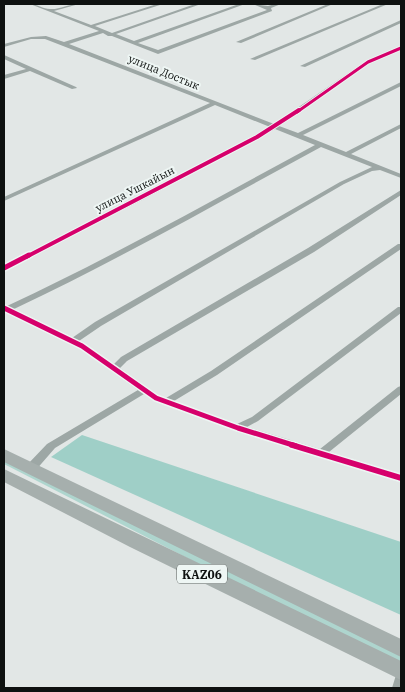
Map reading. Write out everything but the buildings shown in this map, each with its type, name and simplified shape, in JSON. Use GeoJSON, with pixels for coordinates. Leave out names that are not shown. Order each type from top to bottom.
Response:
{"type":"FeatureCollection","features":[{"type":"Feature","properties":{"kind":"highway","name":"KАZ06"},"geometry":{"type":"LineString","coordinates":[[4,455],[401,648]]}},
{"type":"Feature","properties":{"kind":"highway","name":"KАZ06"},"geometry":{"type":"LineString","coordinates":[[4,475],[136,542],[401,671]]}},
{"type":"Feature","properties":{"kind":"street"},"geometry":{"type":"LineString","coordinates":[[32,4],[52,10],[110,35],[152,50],[163,51],[270,10],[268,8]]}},
{"type":"Feature","properties":{"kind":"street"},"geometry":{"type":"LineString","coordinates":[[52,10],[77,4]]}},
{"type":"Feature","properties":{"kind":"street"},"geometry":{"type":"LineString","coordinates":[[92,26],[161,4]]}},
{"type":"Feature","properties":{"kind":"street"},"geometry":{"type":"LineString","coordinates":[[110,35],[199,4]]}},
{"type":"Feature","properties":{"kind":"street"},"geometry":{"type":"LineString","coordinates":[[133,43],[242,4]]}},
{"type":"Feature","properties":{"kind":"street"},"geometry":{"type":"LineString","coordinates":[[255,4],[268,8],[279,4]]}},
{"type":"Feature","properties":{"kind":"street"},"geometry":{"type":"LineString","coordinates":[[239,42],[331,4]]}},
{"type":"Feature","properties":{"kind":"street"},"geometry":{"type":"LineString","coordinates":[[254,59],[386,4]]}},
{"type":"Feature","properties":{"kind":"street"},"geometry":{"type":"LineString","coordinates":[[303,66],[401,21]]}},
{"type":"Feature","properties":{"kind":"street"},"geometry":{"type":"LineString","coordinates":[[64,44],[104,31]]}},
{"type":"Feature","properties":{"kind":"street","name":"улица Достык"},"geometry":{"type":"LineString","coordinates":[[4,46],[31,38],[46,37],[401,176]]}},
{"type":"Feature","properties":{"kind":"street","name":"улица Ушкайын"},"geometry":{"type":"LineString","coordinates":[[4,268],[51,242],[142,198],[274,127],[368,62],[399,51]]}},
{"type":"Feature","properties":{"kind":"street"},"geometry":{"type":"LineString","coordinates":[[4,57],[74,88]]}},
{"type":"Feature","properties":{"kind":"street"},"geometry":{"type":"LineString","coordinates":[[4,78],[30,69]]}},
{"type":"Feature","properties":{"kind":"street"},"geometry":{"type":"LineString","coordinates":[[297,136],[401,84]]}},
{"type":"Feature","properties":{"kind":"street"},"geometry":{"type":"LineString","coordinates":[[4,199],[215,103]]}},
{"type":"Feature","properties":{"kind":"street"},"geometry":{"type":"LineString","coordinates":[[345,154],[401,126]]}},
{"type":"Feature","properties":{"kind":"street"},"geometry":{"type":"LineString","coordinates":[[6,308],[32,299],[319,145]]}},
{"type":"Feature","properties":{"kind":"street"},"geometry":{"type":"LineString","coordinates":[[72,341],[98,324],[342,183],[371,169],[381,168]]}},
{"type":"Feature","properties":{"kind":"street"},"geometry":{"type":"LineString","coordinates":[[114,369],[124,360],[311,250],[401,192]]}},
{"type":"Feature","properties":{"kind":"street"},"geometry":{"type":"LineString","coordinates":[[166,402],[214,372],[401,246]]}},
{"type":"Feature","properties":{"kind":"street"},"geometry":{"type":"LineString","coordinates":[[6,308],[72,341],[137,384],[143,391],[166,402],[238,428],[401,478]]}},
{"type":"Feature","properties":{"kind":"street"},"geometry":{"type":"LineString","coordinates":[[238,428],[255,419],[401,309]]}},
{"type":"Feature","properties":{"kind":"street"},"geometry":{"type":"LineString","coordinates":[[322,453],[401,389]]}},
{"type":"Feature","properties":{"kind":"street"},"geometry":{"type":"LineString","coordinates":[[31,468],[51,446],[143,391]]}},
{"type":"Feature","properties":{"kind":"street"},"geometry":{"type":"LineString","coordinates":[[398,688],[401,679]]}},
{"type":"Feature","properties":{"kind":"green space"},"geometry":{"type":"Polygon","coordinates":[[[82,435],[401,542],[401,615],[51,457],[82,435]]]}},
{"type":"Feature","properties":{"kind":"green space"},"geometry":{"type":"Polygon","coordinates":[[[4,458],[401,654],[401,663],[197,563],[4,464],[4,458]]]}},
{"type":"Feature","properties":{"kind":"cycle path"},"geometry":{"type":"LineString","coordinates":[[4,268],[257,137],[287,119],[368,62],[401,48]]}},
{"type":"Feature","properties":{"kind":"cycle path"},"geometry":{"type":"LineString","coordinates":[[4,308],[82,346],[156,398],[238,428],[401,478]]}}]}
